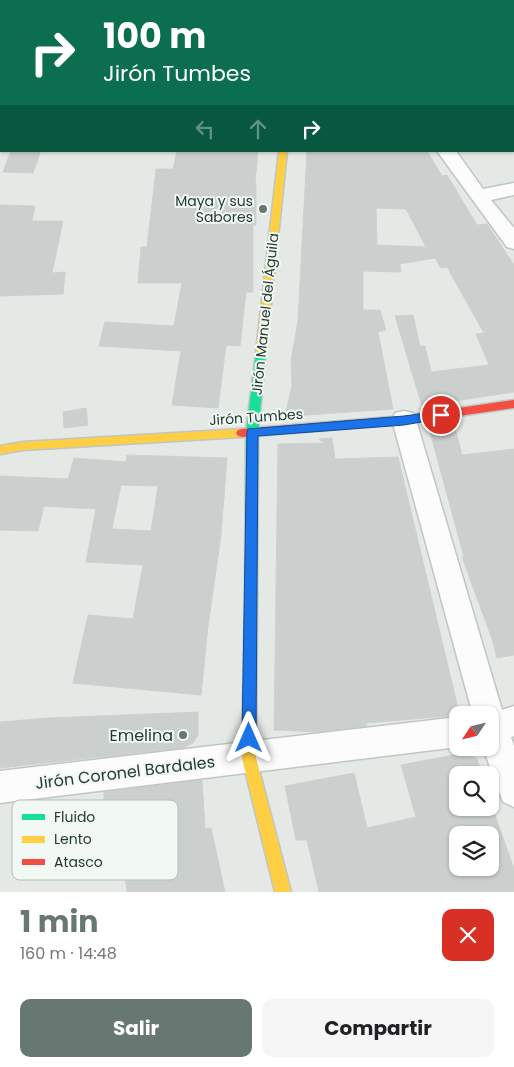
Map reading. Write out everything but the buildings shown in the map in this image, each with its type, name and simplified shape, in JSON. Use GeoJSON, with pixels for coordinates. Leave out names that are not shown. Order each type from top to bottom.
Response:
{"type":"FeatureCollection","features":[{"type":"Feature","properties":{"kind":"street","name":"Jirón Manuel del Águila"},"geometry":{"type":"LineString","coordinates":[[283,152],[252,432],[249,758],[283,892]]}},
{"type":"Feature","properties":{"kind":"street"},"geometry":{"type":"LineString","coordinates":[[447,152],[514,242]]}},
{"type":"Feature","properties":{"kind":"street"},"geometry":{"type":"LineString","coordinates":[[478,196],[514,189]]}},
{"type":"Feature","properties":{"kind":"street","name":"Jirón Tumbes"},"geometry":{"type":"LineString","coordinates":[[0,450],[23,446],[252,432],[404,420],[514,404]]}},
{"type":"Feature","properties":{"kind":"street"},"geometry":{"type":"LineString","coordinates":[[404,420],[490,706]]}},
{"type":"Feature","properties":{"kind":"street","name":"Jirón Coronel Bardales"},"geometry":{"type":"LineString","coordinates":[[0,786],[449,733]]}},
{"type":"Feature","properties":{"kind":"street"},"geometry":{"type":"LineString","coordinates":[[499,737],[514,791]]}},
{"type":"Feature","properties":{"kind":"traffic: fast"},"geometry":{"type":"LineString","coordinates":[[251,594],[252,432],[261,352]]}},
{"type":"Feature","properties":{"kind":"traffic: slow"},"geometry":{"type":"LineString","coordinates":[[261,352],[283,152]]}},
{"type":"Feature","properties":{"kind":"traffic: slow"},"geometry":{"type":"LineString","coordinates":[[0,450],[23,446],[242,433]]}},
{"type":"Feature","properties":{"kind":"traffic: slow"},"geometry":{"type":"LineString","coordinates":[[251,594],[249,758],[283,892]]}},
{"type":"Feature","properties":{"kind":"traffic: jam"},"geometry":{"type":"LineString","coordinates":[[242,433],[404,420],[514,404]]}},
{"type":"Feature","properties":{"kind":"place","name":"Maya y sus Sabores"},"geometry":{"type":"Point","coordinates":[263,209]}},
{"type":"Feature","properties":{"kind":"place","name":"Emelina"},"geometry":{"type":"Point","coordinates":[183,735]}},
{"type":"Feature","properties":{"kind":"route"},"geometry":{"type":"LineString","coordinates":[[249,738],[252,432],[404,420],[441,415]]}}]}
